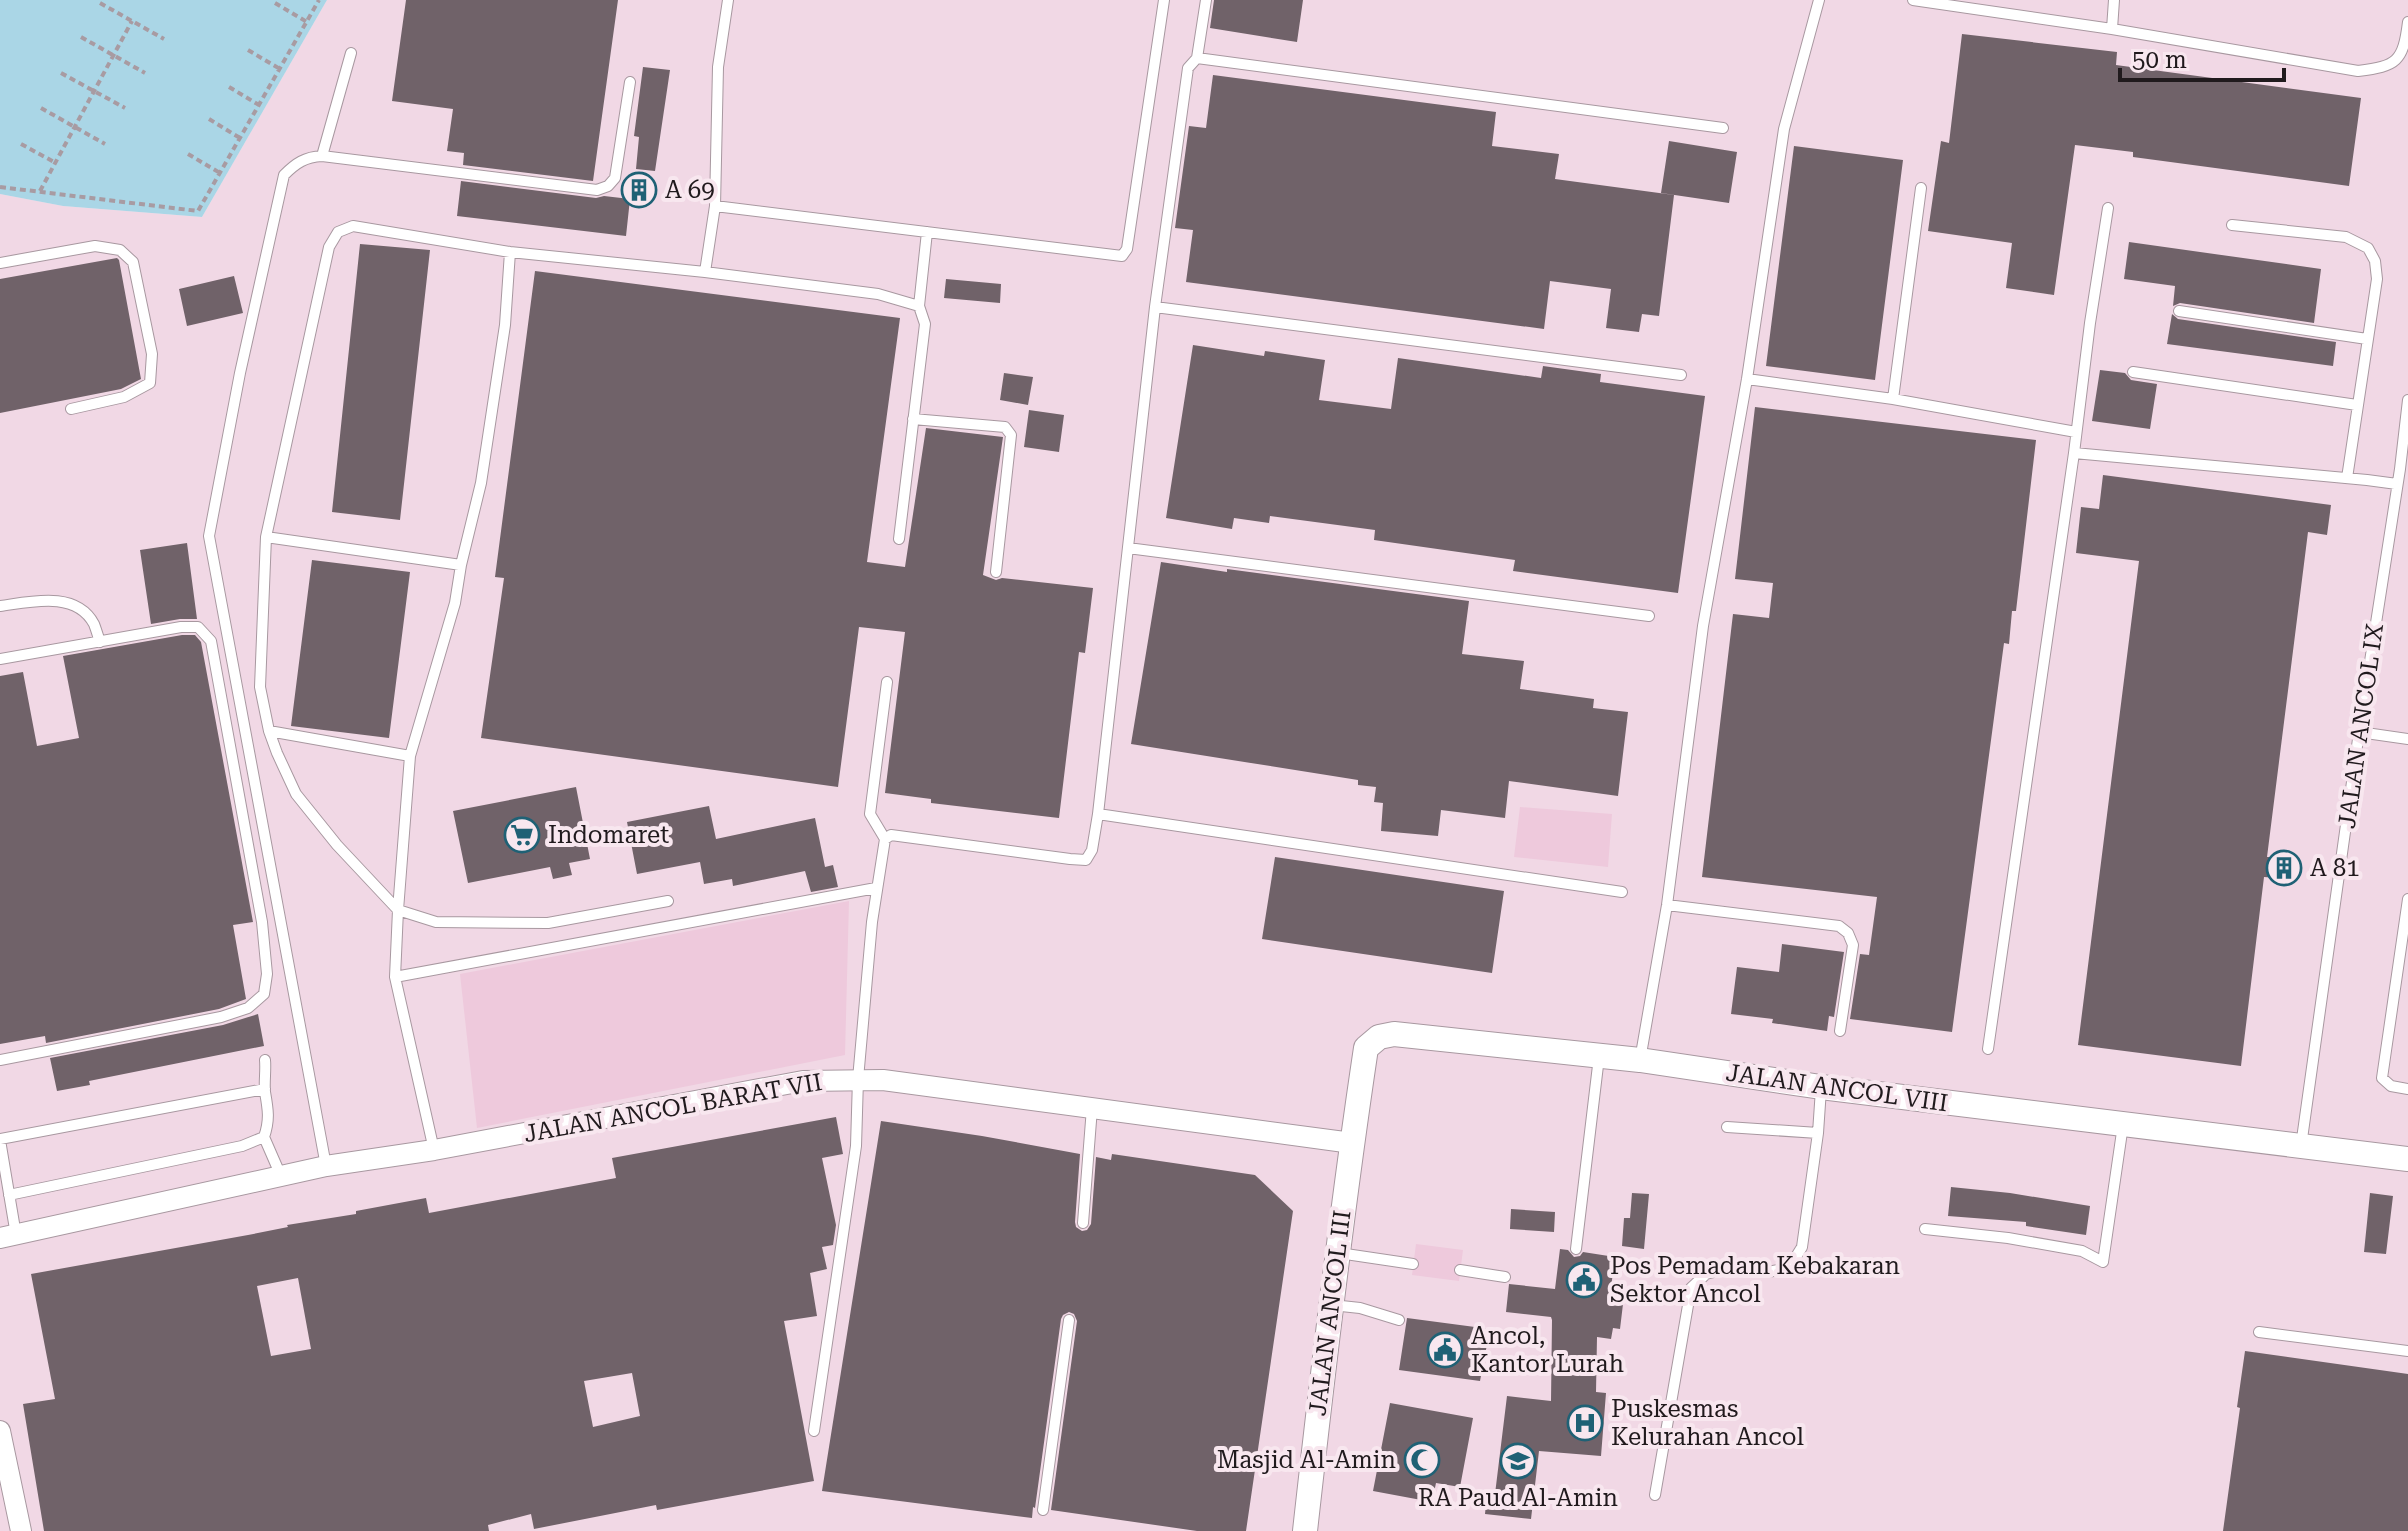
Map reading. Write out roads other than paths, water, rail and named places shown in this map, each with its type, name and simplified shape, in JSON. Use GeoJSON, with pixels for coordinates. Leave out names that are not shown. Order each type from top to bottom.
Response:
{"type":"FeatureCollection","features":[{"type":"Feature","properties":{"kind":"street","name":"JALAN ANCOL VIII"},"geometry":{"type":"LineString","coordinates":[[1352,1143],[1366,1048],[1379,1037],[1394,1034],[1600,1055],[1821,1087],[2408,1159]]}},
{"type":"Feature","properties":{"kind":"street","name":"JALAN ANCOL BARAT VII"},"geometry":{"type":"LineString","coordinates":[[8,1237],[326,1166],[434,1150],[803,1081],[883,1080],[1352,1143]]}},
{"type":"Feature","properties":{"kind":"street","name":"JALAN ANCOL III"},"geometry":{"type":"LineString","coordinates":[[1305,1531],[1352,1143]]}},
{"type":"Feature","properties":{"kind":"street"},"geometry":{"type":"LineString","coordinates":[[0,1431],[21,1531]]}},
{"type":"Feature","properties":{"kind":"lane"},"geometry":{"type":"LineString","coordinates":[[705,272],[715,206],[718,67],[728,0]]}},
{"type":"Feature","properties":{"kind":"lane"},"geometry":{"type":"LineString","coordinates":[[715,206],[1122,256],[1127,249],[1164,0]]}},
{"type":"Feature","properties":{"kind":"lane"},"geometry":{"type":"LineString","coordinates":[[885,839],[891,835],[1086,860],[1092,850],[1155,307],[1188,68],[1197,58],[1206,0]]}},
{"type":"Feature","properties":{"kind":"lane"},"geometry":{"type":"LineString","coordinates":[[1640,1060],[1667,905],[1703,626],[1747,379],[1784,129],[1819,0]]}},
{"type":"Feature","properties":{"kind":"lane"},"geometry":{"type":"LineString","coordinates":[[1913,0],[2112,29],[2358,71],[2387,67],[2405,48],[2408,22]]}},
{"type":"Feature","properties":{"kind":"lane"},"geometry":{"type":"LineString","coordinates":[[2112,29],[2114,0]]}},
{"type":"Feature","properties":{"kind":"lane"},"geometry":{"type":"LineString","coordinates":[[322,156],[351,53]]}},
{"type":"Feature","properties":{"kind":"lane"},"geometry":{"type":"LineString","coordinates":[[1197,58],[1723,128]]}},
{"type":"Feature","properties":{"kind":"lane"},"geometry":{"type":"LineString","coordinates":[[326,1166],[209,536],[240,373],[284,175],[295,164],[309,157],[322,156],[597,190],[608,186],[615,178],[630,82]]}},
{"type":"Feature","properties":{"kind":"lane"},"geometry":{"type":"LineString","coordinates":[[1893,399],[1921,188]]}},
{"type":"Feature","properties":{"kind":"lane"},"geometry":{"type":"LineString","coordinates":[[1988,1049],[2108,208]]}},
{"type":"Feature","properties":{"kind":"lane"},"geometry":{"type":"LineString","coordinates":[[2232,225],[2346,237],[2368,248],[2375,261],[2377,279],[2347,478]]}},
{"type":"Feature","properties":{"kind":"lane"},"geometry":{"type":"LineString","coordinates":[[668,901],[548,923],[436,922],[398,910],[337,845],[296,794],[269,731],[260,687],[266,537],[329,247],[338,232],[353,226],[510,252],[878,294],[919,306]]}},
{"type":"Feature","properties":{"kind":"lane"},"geometry":{"type":"LineString","coordinates":[[899,539],[925,324],[919,306],[927,232]]}},
{"type":"Feature","properties":{"kind":"lane"},"geometry":{"type":"LineString","coordinates":[[0,263],[95,246],[120,250],[133,262],[152,354],[150,383],[124,397],[71,409]]}},
{"type":"Feature","properties":{"kind":"lane"},"geometry":{"type":"LineString","coordinates":[[434,1150],[395,977],[410,756],[455,603],[481,483],[505,325],[510,252]]}},
{"type":"Feature","properties":{"kind":"lane"},"geometry":{"type":"LineString","coordinates":[[1155,307],[1681,375]]}},
{"type":"Feature","properties":{"kind":"lane"},"geometry":{"type":"LineString","coordinates":[[2179,311],[2367,339]]}},
{"type":"Feature","properties":{"kind":"lane"},"geometry":{"type":"LineString","coordinates":[[2133,372],[2357,405]]}},
{"type":"Feature","properties":{"kind":"lane"},"geometry":{"type":"LineString","coordinates":[[1747,379],[1893,399],[2076,432]]}},
{"type":"Feature","properties":{"kind":"lane","name":"JALAN ANCOL IX"},"geometry":{"type":"LineString","coordinates":[[2301,1146],[2408,400]]}},
{"type":"Feature","properties":{"kind":"lane"},"geometry":{"type":"LineString","coordinates":[[913,419],[1005,427],[1009,430],[1011,435],[996,572]]}},
{"type":"Feature","properties":{"kind":"lane"},"geometry":{"type":"LineString","coordinates":[[2074,453],[2397,484]]}},
{"type":"Feature","properties":{"kind":"lane"},"geometry":{"type":"LineString","coordinates":[[266,537],[461,565]]}},
{"type":"Feature","properties":{"kind":"lane"},"geometry":{"type":"LineString","coordinates":[[1128,548],[1649,616]]}},
{"type":"Feature","properties":{"kind":"lane"},"geometry":{"type":"LineString","coordinates":[[0,606],[50,600],[76,605],[93,621],[100,642]]}},
{"type":"Feature","properties":{"kind":"lane"},"geometry":{"type":"LineString","coordinates":[[0,659],[181,627],[198,627],[211,641],[262,922],[267,974],[264,994],[248,1008],[221,1017],[0,1060]]}},
{"type":"Feature","properties":{"kind":"lane"},"geometry":{"type":"LineString","coordinates":[[814,1431],[856,1146],[858,1079],[876,888],[885,839],[870,814],[887,682]]}},
{"type":"Feature","properties":{"kind":"lane"},"geometry":{"type":"LineString","coordinates":[[269,731],[410,756]]}},
{"type":"Feature","properties":{"kind":"lane"},"geometry":{"type":"LineString","coordinates":[[2359,732],[2408,739]]}},
{"type":"Feature","properties":{"kind":"lane"},"geometry":{"type":"LineString","coordinates":[[1098,814],[1622,892]]}},
{"type":"Feature","properties":{"kind":"lane"},"geometry":{"type":"LineString","coordinates":[[395,977],[876,888]]}},
{"type":"Feature","properties":{"kind":"lane"},"geometry":{"type":"LineString","coordinates":[[2408,899],[2382,1078],[2391,1086],[2408,1089]]}},
{"type":"Feature","properties":{"kind":"lane"},"geometry":{"type":"LineString","coordinates":[[1667,905],[1839,926],[1848,933],[1853,945],[1840,1031]]}},
{"type":"Feature","properties":{"kind":"lane"},"geometry":{"type":"LineString","coordinates":[[1576,1249],[1589,1124],[1600,1055]]}},
{"type":"Feature","properties":{"kind":"lane"},"geometry":{"type":"LineString","coordinates":[[265,1060],[269,1122],[264,1137],[281,1176]]}},
{"type":"Feature","properties":{"kind":"lane"},"geometry":{"type":"LineString","coordinates":[[1655,1495],[1691,1288],[1706,1274],[1738,1266],[1768,1272],[1789,1268],[1802,1247],[1818,1133],[1821,1087]]}},
{"type":"Feature","properties":{"kind":"lane"},"geometry":{"type":"LineString","coordinates":[[8,1237],[9,1195],[0,1140],[265,1089]]}},
{"type":"Feature","properties":{"kind":"lane"},"geometry":{"type":"LineString","coordinates":[[1083,1223],[1092,1108]]}},
{"type":"Feature","properties":{"kind":"lane"},"geometry":{"type":"LineString","coordinates":[[1925,1229],[2008,1238],[2082,1251],[2103,1262],[2123,1125]]}},
{"type":"Feature","properties":{"kind":"lane"},"geometry":{"type":"LineString","coordinates":[[1727,1127],[1818,1133]]}},
{"type":"Feature","properties":{"kind":"lane"},"geometry":{"type":"LineString","coordinates":[[9,1195],[242,1146],[264,1137]]}},
{"type":"Feature","properties":{"kind":"lane"},"geometry":{"type":"LineString","coordinates":[[1337,1253],[1413,1264]]}},
{"type":"Feature","properties":{"kind":"lane"},"geometry":{"type":"LineString","coordinates":[[1460,1270],[1505,1277]]}},
{"type":"Feature","properties":{"kind":"lane"},"geometry":{"type":"LineString","coordinates":[[1330,1305],[1360,1308],[1399,1320]]}},
{"type":"Feature","properties":{"kind":"lane"},"geometry":{"type":"LineString","coordinates":[[1043,1510],[1069,1320]]}},
{"type":"Feature","properties":{"kind":"lane"},"geometry":{"type":"LineString","coordinates":[[2259,1332],[2408,1351]]}},
{"type":"Feature","properties":{"kind":"water"},"geometry":{"type":"Polygon","coordinates":[[[0,0],[327,0],[202,217],[63,206],[0,194],[0,0]]]}},
{"type":"Feature","properties":{"kind":"place","name":"A 69"},"geometry":{"type":"Point","coordinates":[639,190]}},
{"type":"Feature","properties":{"kind":"place","name":"Indomaret"},"geometry":{"type":"Point","coordinates":[522,835]}},
{"type":"Feature","properties":{"kind":"place","name":"A 81"},"geometry":{"type":"Point","coordinates":[2284,868]}},
{"type":"Feature","properties":{"kind":"place","name":"Pos Pemadam Kebakaran Sektor Ancol"},"geometry":{"type":"Point","coordinates":[1584,1280]}},
{"type":"Feature","properties":{"kind":"place","name":"Ancol, Kantor Lurah"},"geometry":{"type":"Point","coordinates":[1445,1350]}},
{"type":"Feature","properties":{"kind":"place","name":"Puskesmas Kelurahan Ancol"},"geometry":{"type":"Point","coordinates":[1585,1423]}},
{"type":"Feature","properties":{"kind":"place","name":"Masjid Al-Amin"},"geometry":{"type":"Point","coordinates":[1422,1460]}},
{"type":"Feature","properties":{"kind":"place","name":"RA Paud Al-Amin"},"geometry":{"type":"Point","coordinates":[1518,1461]}}]}
